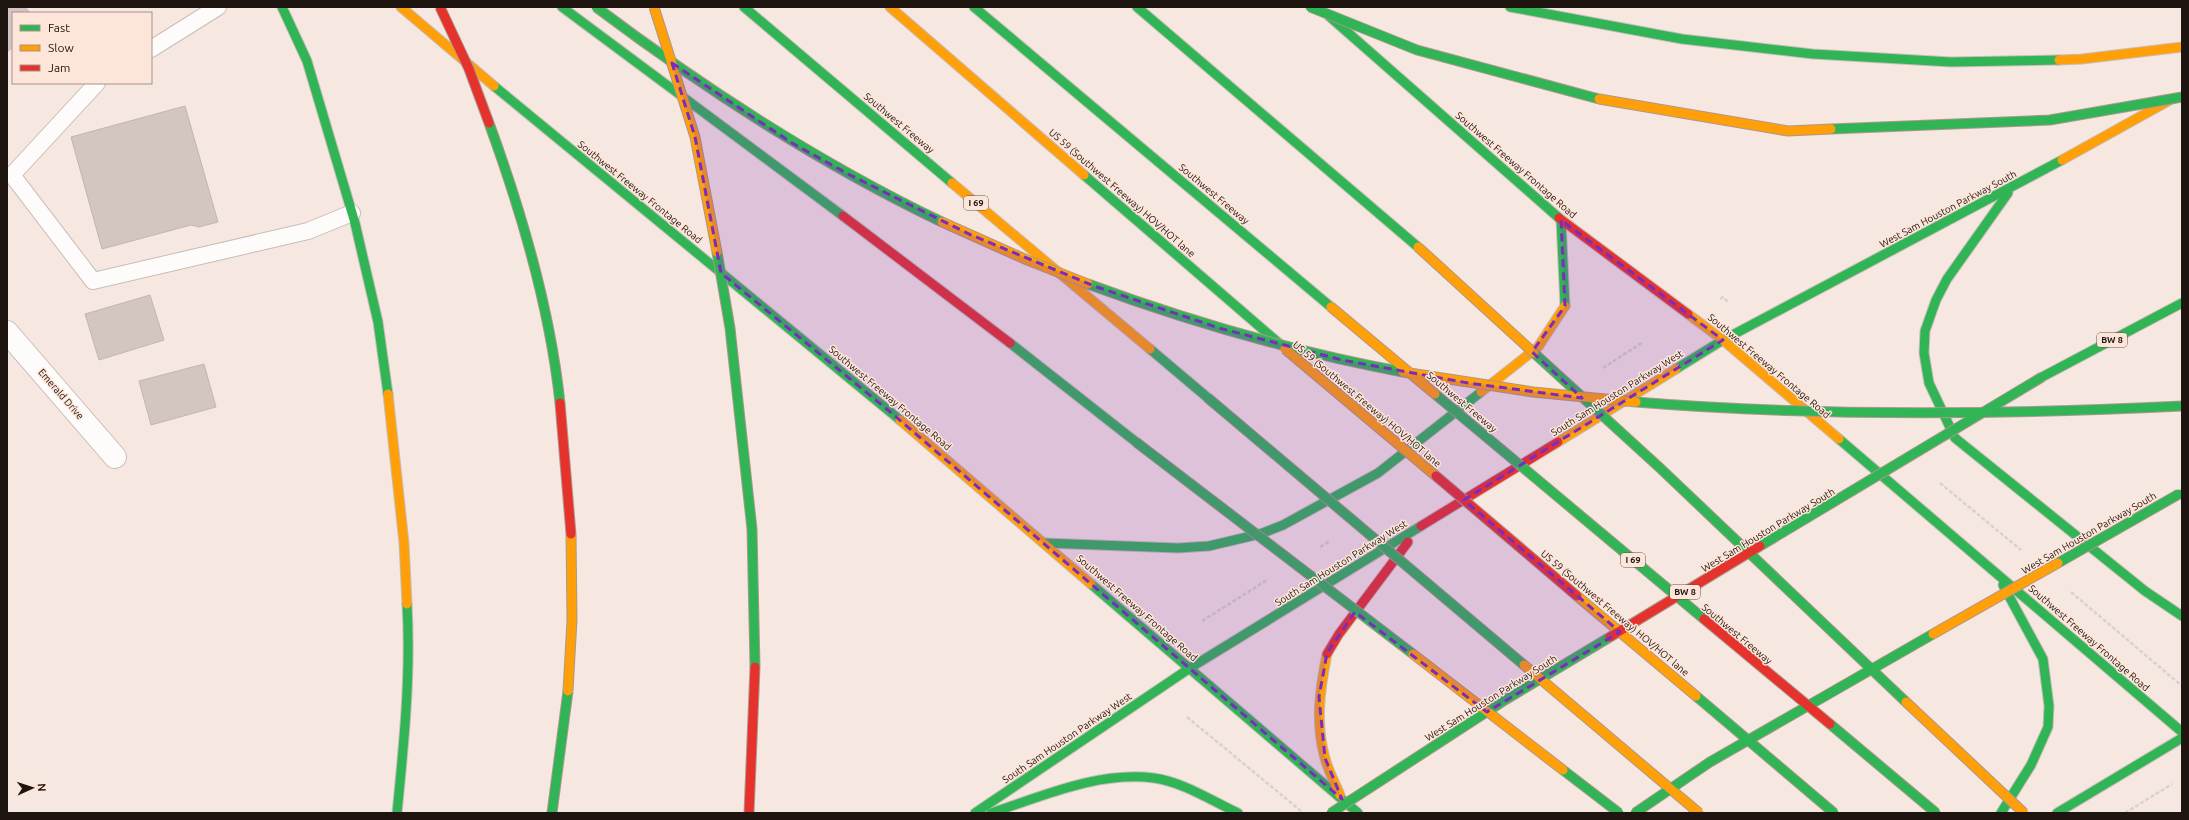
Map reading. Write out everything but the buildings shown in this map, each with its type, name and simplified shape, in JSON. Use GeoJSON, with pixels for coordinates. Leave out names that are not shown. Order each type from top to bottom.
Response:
{"type":"FeatureCollection","features":[{"type":"Feature","properties":{"kind":"main road"},"geometry":{"type":"LineString","coordinates":[[282,7],[306,61],[352,213],[378,322],[391,415],[404,543],[409,639],[405,738],[397,813]]}},
{"type":"Feature","properties":{"kind":"main road","name":"Southwest Freeway Frontage Road"},"geometry":{"type":"LineString","coordinates":[[401,7],[552,135],[884,406],[1358,813]]}},
{"type":"Feature","properties":{"kind":"main road"},"geometry":{"type":"LineString","coordinates":[[440,7],[468,69],[513,189],[546,316],[558,387],[571,516],[572,620],[568,700],[552,813]]}},
{"type":"Feature","properties":{"kind":"main road"},"geometry":{"type":"LineString","coordinates":[[562,7],[927,278],[1136,442],[1619,813]]}},
{"type":"Feature","properties":{"kind":"main road"},"geometry":{"type":"LineString","coordinates":[[596,7],[661,56],[741,111],[792,143],[911,207],[1027,260],[1094,286],[1219,328],[1279,345],[1391,370],[1468,383],[1550,395],[1682,406],[1804,413],[1938,414],[2056,412],[2182,406]]}},
{"type":"Feature","properties":{"kind":"main road"},"geometry":{"type":"LineString","coordinates":[[654,7],[695,137],[707,195],[730,328],[752,529],[755,662],[749,813]]}},
{"type":"Feature","properties":{"kind":"main road","name":"Southwest Freeway"},"geometry":{"type":"LineString","coordinates":[[744,7],[1699,813]]}},
{"type":"Feature","properties":{"kind":"main road","name":"US 59 (Southwest Freeway) HOV/HOT lane"},"geometry":{"type":"LineString","coordinates":[[890,7],[1281,345],[1834,813]]}},
{"type":"Feature","properties":{"kind":"main road","name":"Southwest Freeway"},"geometry":{"type":"LineString","coordinates":[[974,7],[1936,813]]}},
{"type":"Feature","properties":{"kind":"main road"},"geometry":{"type":"LineString","coordinates":[[1137,7],[1418,247],[1660,468],[2024,813]]}},
{"type":"Feature","properties":{"kind":"main road"},"geometry":{"type":"LineString","coordinates":[[1310,7],[1417,50],[1588,97],[1788,131],[2050,120],[2182,96]]}},
{"type":"Feature","properties":{"kind":"main road","name":"Southwest Freeway Frontage Road"},"geometry":{"type":"LineString","coordinates":[[1320,7],[1561,220],[1723,340],[2182,732]]}},
{"type":"Feature","properties":{"kind":"main road"},"geometry":{"type":"LineString","coordinates":[[1510,7],[1682,39],[1813,54],[1951,62],[2082,59],[2182,47]]}},
{"type":"Feature","properties":{"kind":"main road","name":"West Sam Houston Parkway South"},"geometry":{"type":"LineString","coordinates":[[1723,340],[2012,188],[2182,96]]}},
{"type":"Feature","properties":{"kind":"main road"},"geometry":{"type":"LineString","coordinates":[[2012,188],[1948,278],[1936,300],[1925,331],[1924,353],[1929,383],[1955,438],[2145,592],[2182,616]]}},
{"type":"Feature","properties":{"kind":"main road"},"geometry":{"type":"LineString","coordinates":[[1044,543],[1178,548],[1209,546],[1260,534],[1283,524],[1378,473],[1538,347],[1566,306],[1561,220]]}},
{"type":"Feature","properties":{"kind":"main road","name":"West Sam Houston Parkway South"},"geometry":{"type":"LineString","coordinates":[[1331,813],[1505,700],[2022,390],[2182,303]]}},
{"type":"Feature","properties":{"kind":"main road","name":"South Sam Houston Parkway West"},"geometry":{"type":"LineString","coordinates":[[975,813],[1190,668],[1723,340]]}},
{"type":"Feature","properties":{"kind":"main road","name":"West Sam Houston Parkway South"},"geometry":{"type":"LineString","coordinates":[[1635,813],[1710,762],[2182,493]]}},
{"type":"Feature","properties":{"kind":"main road"},"geometry":{"type":"LineString","coordinates":[[1342,799],[1325,758],[1320,728],[1319,697],[1327,653],[1338,634],[1419,528]]}},
{"type":"Feature","properties":{"kind":"main road"},"geometry":{"type":"LineString","coordinates":[[1998,574],[2043,660],[2050,706],[2048,727],[2032,765],[2001,813]]}},
{"type":"Feature","properties":{"kind":"main road"},"geometry":{"type":"LineString","coordinates":[[2057,813],[2182,738]]}},
{"type":"Feature","properties":{"kind":"main road"},"geometry":{"type":"LineString","coordinates":[[991,813],[1076,785],[1109,778],[1154,778],[1183,787],[1238,813]]}},
{"type":"Feature","properties":{"kind":"street","name":"Emerald Drive"},"geometry":{"type":"LineString","coordinates":[[7,332],[115,457]]}},
{"type":"Feature","properties":{"kind":"lane"},"geometry":{"type":"LineString","coordinates":[[152,47],[218,7]]}},
{"type":"Feature","properties":{"kind":"lane"},"geometry":{"type":"LineString","coordinates":[[96,84],[12,175],[93,282],[308,231],[352,213]]}},
{"type":"Feature","properties":{"kind":"path"},"geometry":{"type":"LineString","coordinates":[[1934,477],[2025,553]]}},
{"type":"Feature","properties":{"kind":"path"},"geometry":{"type":"LineString","coordinates":[[2067,589],[2182,686]]}},
{"type":"Feature","properties":{"kind":"path"},"geometry":{"type":"LineString","coordinates":[[1187,718],[1303,813]]}},
{"type":"Feature","properties":{"kind":"path"},"geometry":{"type":"LineString","coordinates":[[2125,813],[2172,784]]}},
{"type":"Feature","properties":{"kind":"highlighted area"},"geometry":{"type":"Polygon","coordinates":[[[672,63],[792,143],[850,175],[969,234],[1094,286],[1219,328],[1342,360],[1468,383],[1582,398],[1532,352],[1565,306],[1561,220],[1723,340],[1464,500],[1620,632],[1487,712],[1355,612],[1327,653],[1319,697],[1325,758],[1342,799],[889,411],[721,273],[695,137],[672,63]]]}},
{"type":"Feature","properties":{"kind":"traffic: fast"},"geometry":{"type":"LineString","coordinates":[[282,7],[307,61],[355,223],[378,322],[388,394]]}},
{"type":"Feature","properties":{"kind":"traffic: fast"},"geometry":{"type":"LineString","coordinates":[[562,7],[843,216]]}},
{"type":"Feature","properties":{"kind":"traffic: fast"},"geometry":{"type":"LineString","coordinates":[[596,7],[721,96],[807,150],[851,175],[942,222]]}},
{"type":"Feature","properties":{"kind":"traffic: fast"},"geometry":{"type":"LineString","coordinates":[[744,7],[952,183]]}},
{"type":"Feature","properties":{"kind":"traffic: fast"},"geometry":{"type":"LineString","coordinates":[[974,7],[1331,307]]}},
{"type":"Feature","properties":{"kind":"traffic: fast"},"geometry":{"type":"LineString","coordinates":[[1137,7],[1418,247]]}},
{"type":"Feature","properties":{"kind":"traffic: fast"},"geometry":{"type":"LineString","coordinates":[[1310,7],[1417,50],[1599,99]]}},
{"type":"Feature","properties":{"kind":"traffic: fast"},"geometry":{"type":"LineString","coordinates":[[1510,7],[1682,39],[1813,54],[1951,62],[2059,60]]}},
{"type":"Feature","properties":{"kind":"traffic: fast"},"geometry":{"type":"LineString","coordinates":[[1329,16],[1559,218]]}},
{"type":"Feature","properties":{"kind":"traffic: fast"},"geometry":{"type":"LineString","coordinates":[[494,86],[900,420]]}},
{"type":"Feature","properties":{"kind":"traffic: fast"},"geometry":{"type":"LineString","coordinates":[[1831,129],[2050,120],[2182,97]]}},
{"type":"Feature","properties":{"kind":"traffic: fast"},"geometry":{"type":"LineString","coordinates":[[489,123],[513,191],[542,296],[560,403]]}},
{"type":"Feature","properties":{"kind":"traffic: fast"},"geometry":{"type":"LineString","coordinates":[[1676,369],[1723,340],[2062,160]]}},
{"type":"Feature","properties":{"kind":"traffic: fast"},"geometry":{"type":"LineString","coordinates":[[1084,175],[1281,345]]}},
{"type":"Feature","properties":{"kind":"traffic: fast"},"geometry":{"type":"LineString","coordinates":[[2008,193],[1947,279],[1936,300],[1925,331],[1924,353],[1929,383],[1955,438],[2145,591],[2182,616]]}},
{"type":"Feature","properties":{"kind":"traffic: fast"},"geometry":{"type":"LineString","coordinates":[[1561,220],[1565,306]]}},
{"type":"Feature","properties":{"kind":"traffic: fast"},"geometry":{"type":"LineString","coordinates":[[717,252],[730,328],[752,529],[755,667]]}},
{"type":"Feature","properties":{"kind":"traffic: fast"},"geometry":{"type":"LineString","coordinates":[[1088,284],[1165,311],[1244,335],[1323,355],[1403,372]]}},
{"type":"Feature","properties":{"kind":"traffic: fast"},"geometry":{"type":"LineString","coordinates":[[2042,377],[2182,303]]}},
{"type":"Feature","properties":{"kind":"traffic: fast"},"geometry":{"type":"LineString","coordinates":[[1010,343],[1136,442]]}},
{"type":"Feature","properties":{"kind":"traffic: fast"},"geometry":{"type":"LineString","coordinates":[[1150,349],[1208,398]]}},
{"type":"Feature","properties":{"kind":"traffic: fast"},"geometry":{"type":"LineString","coordinates":[[1534,353],[1660,468],[1906,702]]}},
{"type":"Feature","properties":{"kind":"traffic: fast"},"geometry":{"type":"LineString","coordinates":[[1760,546],[2042,377]]}},
{"type":"Feature","properties":{"kind":"traffic: fast"},"geometry":{"type":"LineString","coordinates":[[1044,543],[1178,548],[1209,546],[1260,534],[1283,525],[1378,473],[1481,392]]}},
{"type":"Feature","properties":{"kind":"traffic: fast"},"geometry":{"type":"LineString","coordinates":[[1435,394],[1704,619]]}},
{"type":"Feature","properties":{"kind":"traffic: fast"},"geometry":{"type":"LineString","coordinates":[[1208,398],[1524,665]]}},
{"type":"Feature","properties":{"kind":"traffic: fast"},"geometry":{"type":"LineString","coordinates":[[1636,402],[1772,410],[1909,413],[1977,413],[2182,406]]}},
{"type":"Feature","properties":{"kind":"traffic: fast"},"geometry":{"type":"LineString","coordinates":[[1839,439],[2182,732]]}},
{"type":"Feature","properties":{"kind":"traffic: fast"},"geometry":{"type":"LineString","coordinates":[[1136,442],[1413,654]]}},
{"type":"Feature","properties":{"kind":"traffic: fast"},"geometry":{"type":"LineString","coordinates":[[2058,563],[2179,494]]}},
{"type":"Feature","properties":{"kind":"traffic: fast"},"geometry":{"type":"LineString","coordinates":[[975,813],[1190,668],[1421,526]]}},
{"type":"Feature","properties":{"kind":"traffic: fast"},"geometry":{"type":"LineString","coordinates":[[1091,584],[1358,813]]}},
{"type":"Feature","properties":{"kind":"traffic: fast"},"geometry":{"type":"LineString","coordinates":[[2001,813],[2031,765],[2048,727],[2049,706],[2043,659],[2003,585]]}},
{"type":"Feature","properties":{"kind":"traffic: fast"},"geometry":{"type":"LineString","coordinates":[[397,813],[407,682],[407,604]]}},
{"type":"Feature","properties":{"kind":"traffic: fast"},"geometry":{"type":"LineString","coordinates":[[1635,813],[1710,762],[1933,634]]}},
{"type":"Feature","properties":{"kind":"traffic: fast"},"geometry":{"type":"LineString","coordinates":[[1331,813],[1505,700],[1610,637]]}},
{"type":"Feature","properties":{"kind":"traffic: fast"},"geometry":{"type":"LineString","coordinates":[[552,813],[568,691]]}},
{"type":"Feature","properties":{"kind":"traffic: fast"},"geometry":{"type":"LineString","coordinates":[[1696,696],[1834,813]]}},
{"type":"Feature","properties":{"kind":"traffic: fast"},"geometry":{"type":"LineString","coordinates":[[1830,724],[1936,813]]}},
{"type":"Feature","properties":{"kind":"traffic: fast"},"geometry":{"type":"LineString","coordinates":[[2057,813],[2182,738]]}},
{"type":"Feature","properties":{"kind":"traffic: fast"},"geometry":{"type":"LineString","coordinates":[[1563,770],[1619,813]]}},
{"type":"Feature","properties":{"kind":"traffic: fast"},"geometry":{"type":"LineString","coordinates":[[991,813],[1071,786],[1112,778],[1133,777],[1154,778],[1176,783],[1238,813]]}},
{"type":"Feature","properties":{"kind":"traffic: slow"},"geometry":{"type":"LineString","coordinates":[[401,7],[494,86]]}},
{"type":"Feature","properties":{"kind":"traffic: slow"},"geometry":{"type":"LineString","coordinates":[[654,7],[695,137],[717,252]]}},
{"type":"Feature","properties":{"kind":"traffic: slow"},"geometry":{"type":"LineString","coordinates":[[890,7],[1084,175]]}},
{"type":"Feature","properties":{"kind":"traffic: slow"},"geometry":{"type":"LineString","coordinates":[[2059,60],[2082,59],[2182,47]]}},
{"type":"Feature","properties":{"kind":"traffic: slow"},"geometry":{"type":"LineString","coordinates":[[1599,99],[1788,131],[1831,129]]}},
{"type":"Feature","properties":{"kind":"traffic: slow"},"geometry":{"type":"LineString","coordinates":[[2062,160],[2170,100]]}},
{"type":"Feature","properties":{"kind":"traffic: slow"},"geometry":{"type":"LineString","coordinates":[[952,183],[1150,349]]}},
{"type":"Feature","properties":{"kind":"traffic: slow"},"geometry":{"type":"LineString","coordinates":[[942,222],[1027,260],[1088,284]]}},
{"type":"Feature","properties":{"kind":"traffic: slow"},"geometry":{"type":"LineString","coordinates":[[1418,247],[1534,353]]}},
{"type":"Feature","properties":{"kind":"traffic: slow"},"geometry":{"type":"LineString","coordinates":[[1481,392],[1538,347],[1565,306]]}},
{"type":"Feature","properties":{"kind":"traffic: slow"},"geometry":{"type":"LineString","coordinates":[[1331,307],[1435,394]]}},
{"type":"Feature","properties":{"kind":"traffic: slow"},"geometry":{"type":"LineString","coordinates":[[1688,314],[1723,340],[1839,439]]}},
{"type":"Feature","properties":{"kind":"traffic: slow"},"geometry":{"type":"LineString","coordinates":[[1285,349],[1436,476]]}},
{"type":"Feature","properties":{"kind":"traffic: slow"},"geometry":{"type":"LineString","coordinates":[[1558,442],[1676,369]]}},
{"type":"Feature","properties":{"kind":"traffic: slow"},"geometry":{"type":"LineString","coordinates":[[1403,372],[1533,392],[1636,402]]}},
{"type":"Feature","properties":{"kind":"traffic: slow"},"geometry":{"type":"LineString","coordinates":[[388,394],[404,543],[407,604]]}},
{"type":"Feature","properties":{"kind":"traffic: slow"},"geometry":{"type":"LineString","coordinates":[[900,420],[1091,584]]}},
{"type":"Feature","properties":{"kind":"traffic: slow"},"geometry":{"type":"LineString","coordinates":[[568,691],[572,620],[571,534]]}},
{"type":"Feature","properties":{"kind":"traffic: slow"},"geometry":{"type":"LineString","coordinates":[[1933,634],[2058,563]]}},
{"type":"Feature","properties":{"kind":"traffic: slow"},"geometry":{"type":"LineString","coordinates":[[1577,596],[1696,696]]}},
{"type":"Feature","properties":{"kind":"traffic: slow"},"geometry":{"type":"LineString","coordinates":[[1327,654],[1322,680],[1319,719],[1320,732],[1326,763],[1340,795]]}},
{"type":"Feature","properties":{"kind":"traffic: slow"},"geometry":{"type":"LineString","coordinates":[[1413,654],[1563,770]]}},
{"type":"Feature","properties":{"kind":"traffic: slow"},"geometry":{"type":"LineString","coordinates":[[1524,665],[1699,813]]}},
{"type":"Feature","properties":{"kind":"traffic: slow"},"geometry":{"type":"LineString","coordinates":[[1906,702],[2024,813]]}},
{"type":"Feature","properties":{"kind":"traffic: jam"},"geometry":{"type":"LineString","coordinates":[[440,7],[469,69],[489,123]]}},
{"type":"Feature","properties":{"kind":"traffic: jam"},"geometry":{"type":"LineString","coordinates":[[843,216],[1010,343]]}},
{"type":"Feature","properties":{"kind":"traffic: jam"},"geometry":{"type":"LineString","coordinates":[[1559,218],[1688,314]]}},
{"type":"Feature","properties":{"kind":"traffic: jam"},"geometry":{"type":"LineString","coordinates":[[560,403],[571,534]]}},
{"type":"Feature","properties":{"kind":"traffic: jam"},"geometry":{"type":"LineString","coordinates":[[1421,526],[1558,442]]}},
{"type":"Feature","properties":{"kind":"traffic: jam"},"geometry":{"type":"LineString","coordinates":[[1436,476],[1577,596]]}},
{"type":"Feature","properties":{"kind":"traffic: jam"},"geometry":{"type":"LineString","coordinates":[[1327,654],[1339,634],[1408,542]]}},
{"type":"Feature","properties":{"kind":"traffic: jam"},"geometry":{"type":"LineString","coordinates":[[1610,637],[1760,546]]}},
{"type":"Feature","properties":{"kind":"traffic: jam"},"geometry":{"type":"LineString","coordinates":[[1704,619],[1830,724]]}},
{"type":"Feature","properties":{"kind":"traffic: jam"},"geometry":{"type":"LineString","coordinates":[[749,813],[755,667]]}}]}
